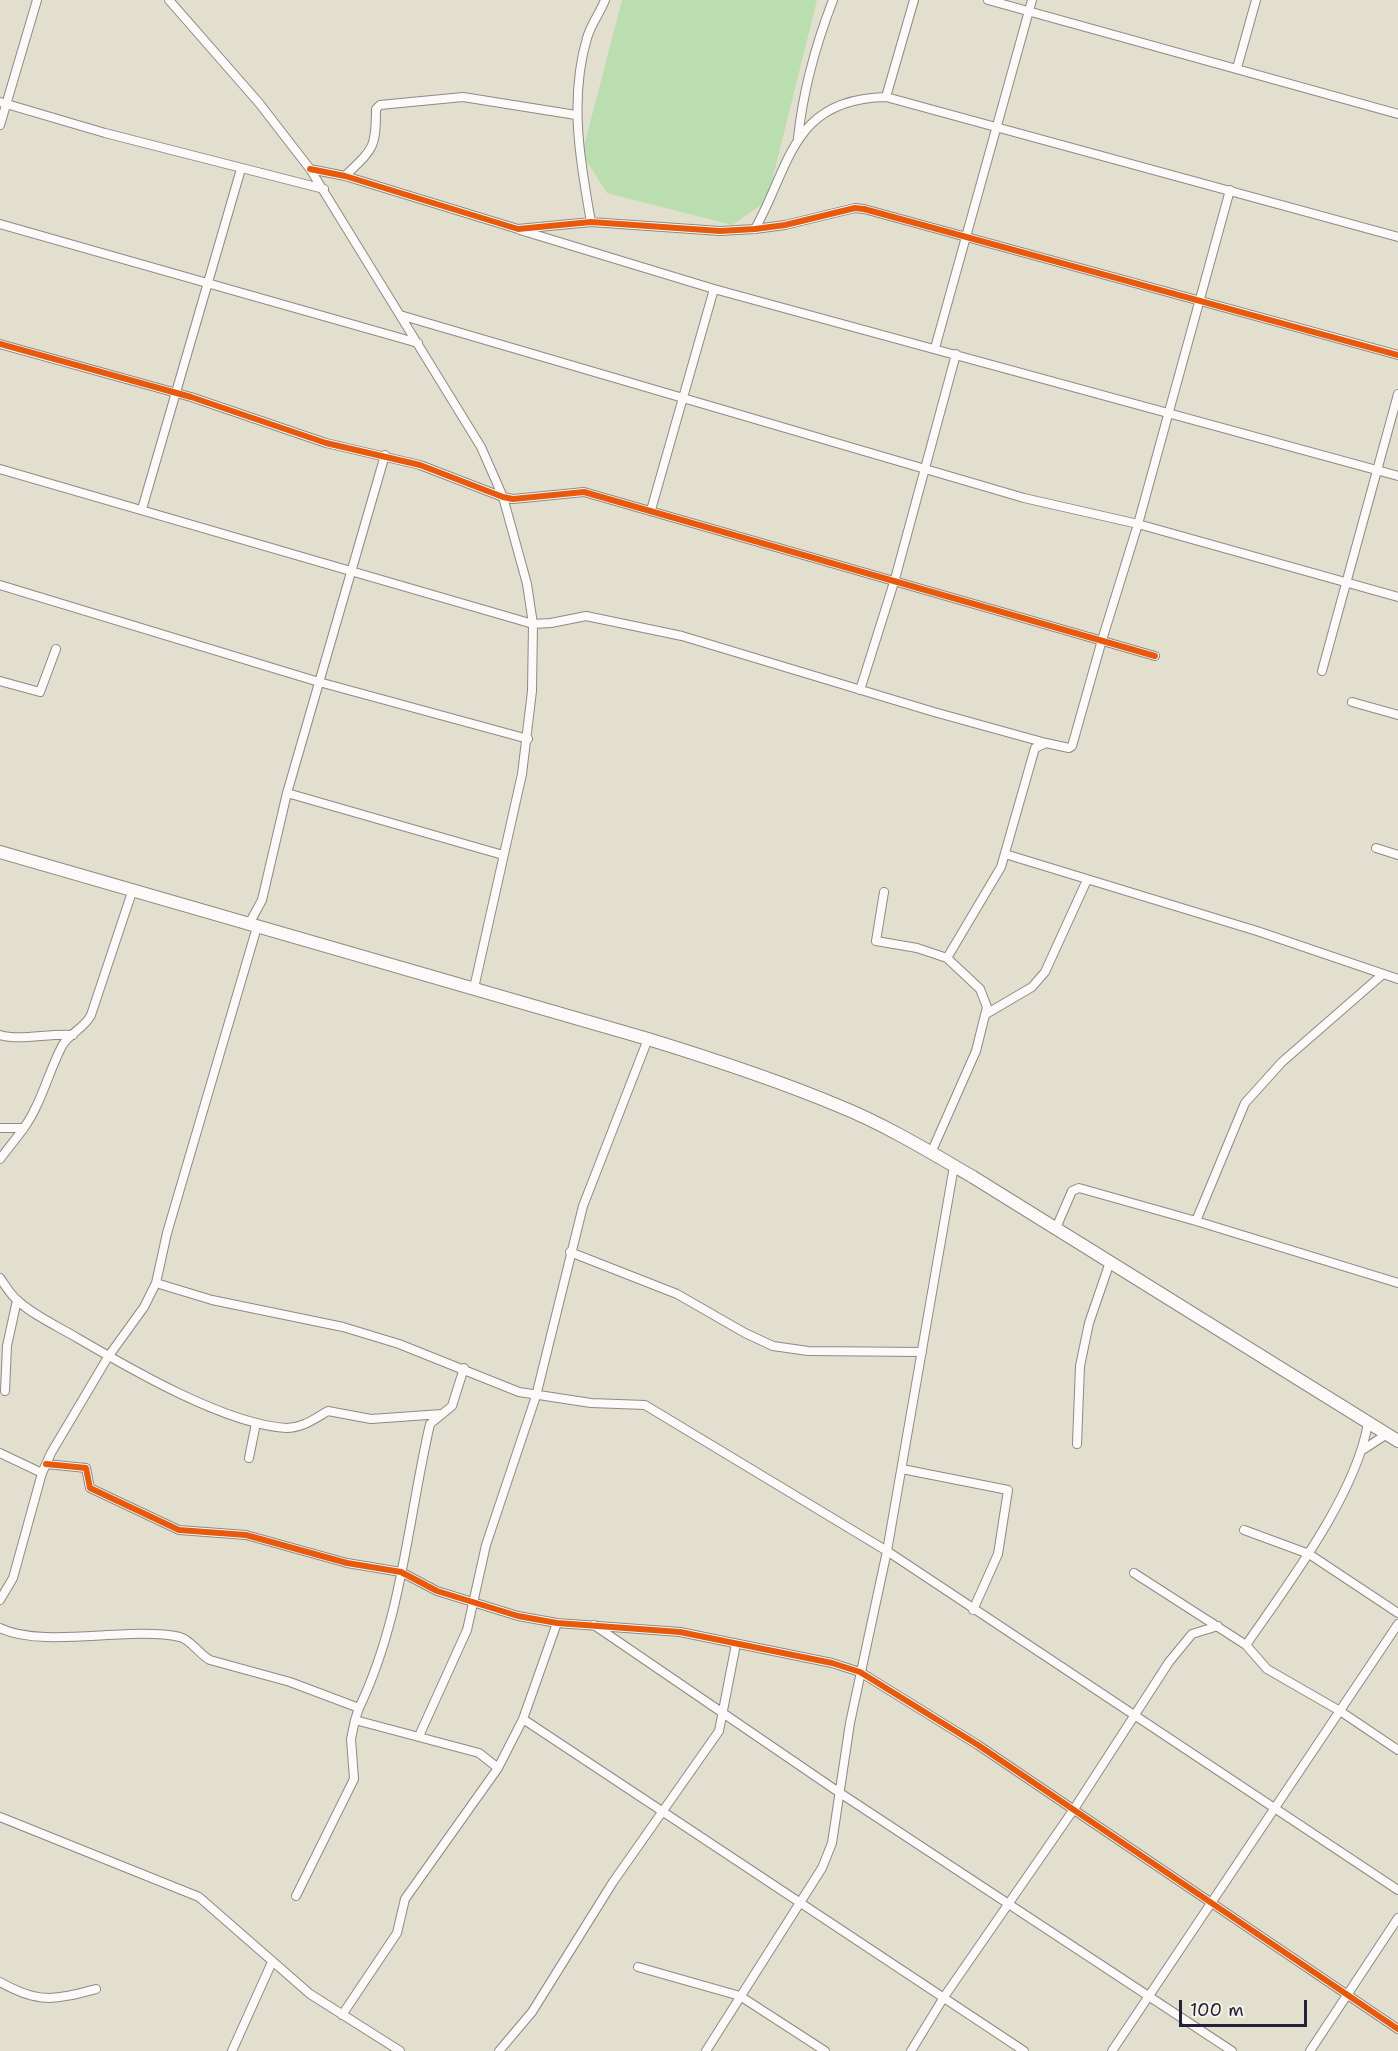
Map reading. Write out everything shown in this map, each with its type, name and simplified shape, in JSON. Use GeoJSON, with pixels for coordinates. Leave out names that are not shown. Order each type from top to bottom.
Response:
{"type":"FeatureCollection","features":[{"type":"Feature","properties":{"kind":"main road"},"geometry":{"type":"LineString","coordinates":[[0,852],[132,892],[648,1039],[741,1068],[841,1107],[931,1152],[1393,1438]]}},
{"type":"Feature","properties":{"kind":"street"},"geometry":{"type":"LineString","coordinates":[[0,125],[3,103],[37,0]]}},
{"type":"Feature","properties":{"kind":"street"},"geometry":{"type":"LineString","coordinates":[[169,0],[259,103],[324,189],[481,447],[504,497],[527,584],[533,624],[532,691],[528,739],[474,988]]}},
{"type":"Feature","properties":{"kind":"street"},"geometry":{"type":"LineString","coordinates":[[591,222],[577,147],[576,116],[587,39],[605,0]]}},
{"type":"Feature","properties":{"kind":"street"},"geometry":{"type":"LineString","coordinates":[[798,139],[801,112],[820,33],[833,0]]}},
{"type":"Feature","properties":{"kind":"street"},"geometry":{"type":"LineString","coordinates":[[886,97],[914,0]]}},
{"type":"Feature","properties":{"kind":"street"},"geometry":{"type":"LineString","coordinates":[[988,0],[1398,114]]}},
{"type":"Feature","properties":{"kind":"street"},"geometry":{"type":"LineString","coordinates":[[935,348],[1032,0]]}},
{"type":"Feature","properties":{"kind":"street"},"geometry":{"type":"LineString","coordinates":[[1237,68],[1256,0]]}},
{"type":"Feature","properties":{"kind":"street"},"geometry":{"type":"LineString","coordinates":[[345,176],[372,148],[377,132],[376,109],[380,105],[463,97],[576,116]]}},
{"type":"Feature","properties":{"kind":"street"},"geometry":{"type":"LineString","coordinates":[[755,229],[774,191],[779,172],[798,139],[831,108],[849,101],[886,97],[1398,237]]}},
{"type":"Feature","properties":{"kind":"street"},"geometry":{"type":"LineString","coordinates":[[3,103],[241,169],[324,189]]}},
{"type":"Feature","properties":{"kind":"street"},"geometry":{"type":"LineString","coordinates":[[142,509],[241,169]]}},
{"type":"Feature","properties":{"kind":"street"},"geometry":{"type":"LineString","coordinates":[[310,169],[345,176],[714,289],[1398,476]]}},
{"type":"Feature","properties":{"kind":"street"},"geometry":{"type":"LineString","coordinates":[[0,469],[350,568],[533,624],[551,623],[586,615],[682,636],[860,690],[1070,748],[1138,524],[1166,413],[1230,190]]}},
{"type":"Feature","properties":{"kind":"street"},"geometry":{"type":"LineString","coordinates":[[518,229],[591,222],[720,231],[755,229],[864,208],[1398,355]]}},
{"type":"Feature","properties":{"kind":"street"},"geometry":{"type":"LineString","coordinates":[[0,224],[418,343]]}},
{"type":"Feature","properties":{"kind":"street"},"geometry":{"type":"LineString","coordinates":[[651,510],[685,398],[714,289]]}},
{"type":"Feature","properties":{"kind":"street"},"geometry":{"type":"LineString","coordinates":[[400,315],[1024,498],[1138,524],[1398,597]]}},
{"type":"Feature","properties":{"kind":"street"},"geometry":{"type":"LineString","coordinates":[[0,344],[176,393],[326,443],[420,465],[504,497],[513,499],[584,492],[895,579],[1155,656]]}},
{"type":"Feature","properties":{"kind":"street"},"geometry":{"type":"LineString","coordinates":[[860,690],[895,579],[956,354]]}},
{"type":"Feature","properties":{"kind":"street"},"geometry":{"type":"LineString","coordinates":[[1322,671],[1398,394]]}},
{"type":"Feature","properties":{"kind":"street"},"geometry":{"type":"LineString","coordinates":[[0,1600],[13,1578],[44,1469],[108,1357],[138,1318],[156,1283],[167,1233],[262,900],[287,794],[350,568],[385,455]]}},
{"type":"Feature","properties":{"kind":"street"},"geometry":{"type":"LineString","coordinates":[[0,585],[319,681],[528,739]]}},
{"type":"Feature","properties":{"kind":"street"},"geometry":{"type":"LineString","coordinates":[[0,681],[40,692],[56,648]]}},
{"type":"Feature","properties":{"kind":"street"},"geometry":{"type":"LineString","coordinates":[[1352,702],[1398,716]]}},
{"type":"Feature","properties":{"kind":"street"},"geometry":{"type":"LineString","coordinates":[[1027,737],[1035,748]]}},
{"type":"Feature","properties":{"kind":"street"},"geometry":{"type":"LineString","coordinates":[[946,958],[996,879],[1035,748],[1046,743]]}},
{"type":"Feature","properties":{"kind":"street"},"geometry":{"type":"LineString","coordinates":[[287,794],[503,855]]}},
{"type":"Feature","properties":{"kind":"street"},"geometry":{"type":"LineString","coordinates":[[1376,848],[1398,855]]}},
{"type":"Feature","properties":{"kind":"street"},"geometry":{"type":"LineString","coordinates":[[1005,854],[1257,931],[1398,979]]}},
{"type":"Feature","properties":{"kind":"street"},"geometry":{"type":"LineString","coordinates":[[986,1014],[1032,987],[1045,972],[1087,880]]}},
{"type":"Feature","properties":{"kind":"street"},"geometry":{"type":"LineString","coordinates":[[0,1159],[24,1128],[42,1097],[63,1043],[86,1025],[91,1016],[132,892]]}},
{"type":"Feature","properties":{"kind":"street"},"geometry":{"type":"LineString","coordinates":[[884,892],[876,941],[909,946],[946,958],[980,989],[987,1006],[976,1051],[931,1152]]}},
{"type":"Feature","properties":{"kind":"street"},"geometry":{"type":"LineString","coordinates":[[1196,1221],[1245,1103],[1282,1062],[1383,974]]}},
{"type":"Feature","properties":{"kind":"street"},"geometry":{"type":"LineString","coordinates":[[0,1035],[18,1038],[51,1033],[73,1035]]}},
{"type":"Feature","properties":{"kind":"street"},"geometry":{"type":"LineString","coordinates":[[419,1736],[467,1630],[486,1545],[536,1396],[570,1252],[600,1158],[648,1039]]}},
{"type":"Feature","properties":{"kind":"street"},"geometry":{"type":"LineString","coordinates":[[0,1128],[24,1128]]}},
{"type":"Feature","properties":{"kind":"street"},"geometry":{"type":"LineString","coordinates":[[706,2051],[828,1856],[860,1672],[902,1469],[954,1166]]}},
{"type":"Feature","properties":{"kind":"street"},"geometry":{"type":"LineString","coordinates":[[1056,1228],[1072,1191],[1079,1188],[1398,1283]]}},
{"type":"Feature","properties":{"kind":"street"},"geometry":{"type":"LineString","coordinates":[[570,1252],[676,1294],[773,1346],[808,1351],[922,1352]]}},
{"type":"Feature","properties":{"kind":"street"},"geometry":{"type":"LineString","coordinates":[[1077,1444],[1080,1366],[1089,1323],[1110,1262]]}},
{"type":"Feature","properties":{"kind":"street"},"geometry":{"type":"LineString","coordinates":[[0,1278],[14,1297],[7,1347],[5,1391]]}},
{"type":"Feature","properties":{"kind":"street"},"geometry":{"type":"LineString","coordinates":[[156,1283],[212,1300],[343,1327],[464,1368],[519,1392],[591,1403],[645,1405],[886,1551],[1398,1890]]}},
{"type":"Feature","properties":{"kind":"street"},"geometry":{"type":"LineString","coordinates":[[0,1292],[14,1297],[108,1357],[205,1403],[256,1423],[288,1428],[302,1427],[327,1411],[371,1419],[442,1414]]}},
{"type":"Feature","properties":{"kind":"street"},"geometry":{"type":"LineString","coordinates":[[296,1896],[351,1786],[354,1763],[352,1729],[385,1644],[430,1424],[452,1406],[464,1368]]}},
{"type":"Feature","properties":{"kind":"street"},"geometry":{"type":"LineString","coordinates":[[249,1458],[256,1423]]}},
{"type":"Feature","properties":{"kind":"street"},"geometry":{"type":"LineString","coordinates":[[1246,1645],[1309,1554],[1364,1449],[1368,1423]]}},
{"type":"Feature","properties":{"kind":"street"},"geometry":{"type":"LineString","coordinates":[[1364,1449],[1393,1438]]}},
{"type":"Feature","properties":{"kind":"street"},"geometry":{"type":"LineString","coordinates":[[0,1453],[44,1469],[86,1468],[90,1488],[179,1530],[246,1535],[324,1558],[401,1572],[437,1591],[474,1604],[557,1623],[680,1632],[832,1663],[860,1672],[947,1725],[1074,1809],[1398,2029]]}},
{"type":"Feature","properties":{"kind":"street"},"geometry":{"type":"LineString","coordinates":[[902,1469],[1008,1490],[998,1554],[973,1610]]}},
{"type":"Feature","properties":{"kind":"street"},"geometry":{"type":"LineString","coordinates":[[1244,1530],[1309,1554],[1398,1613]]}},
{"type":"Feature","properties":{"kind":"street"},"geometry":{"type":"LineString","coordinates":[[1134,1574],[1246,1645],[1267,1669],[1340,1711],[1398,1750]]}},
{"type":"Feature","properties":{"kind":"street"},"geometry":{"type":"LineString","coordinates":[[342,2015],[397,1934],[405,1899],[498,1768],[523,1719],[557,1623]]}},
{"type":"Feature","properties":{"kind":"street"},"geometry":{"type":"LineString","coordinates":[[592,1624],[840,1793],[1232,2051]]}},
{"type":"Feature","properties":{"kind":"street"},"geometry":{"type":"LineString","coordinates":[[1113,2051],[1210,1902],[1398,1624]]}},
{"type":"Feature","properties":{"kind":"street"},"geometry":{"type":"LineString","coordinates":[[911,2051],[944,1997],[1011,1904],[1136,1715],[1147,1693],[1186,1639],[1202,1629],[1218,1626]]}},
{"type":"Feature","properties":{"kind":"street"},"geometry":{"type":"LineString","coordinates":[[0,1628],[24,1636],[118,1634],[181,1638],[210,1660],[290,1682],[359,1708]]}},
{"type":"Feature","properties":{"kind":"street"},"geometry":{"type":"LineString","coordinates":[[499,2051],[532,2012],[613,1881],[719,1731],[724,1715],[736,1644]]}},
{"type":"Feature","properties":{"kind":"street"},"geometry":{"type":"LineString","coordinates":[[523,1719],[1024,2051]]}},
{"type":"Feature","properties":{"kind":"street"},"geometry":{"type":"LineString","coordinates":[[355,1720],[479,1753],[498,1768]]}},
{"type":"Feature","properties":{"kind":"street"},"geometry":{"type":"LineString","coordinates":[[0,1817],[185,1889],[199,1897],[310,1994],[400,2051]]}},
{"type":"Feature","properties":{"kind":"street"},"geometry":{"type":"LineString","coordinates":[[1310,2051],[1398,1918]]}},
{"type":"Feature","properties":{"kind":"street"},"geometry":{"type":"LineString","coordinates":[[232,2051],[272,1962]]}},
{"type":"Feature","properties":{"kind":"street"},"geometry":{"type":"LineString","coordinates":[[638,1967],[740,1996],[825,2051]]}},
{"type":"Feature","properties":{"kind":"street"},"geometry":{"type":"LineString","coordinates":[[0,1982],[23,1995],[49,1999],[96,1989]]}},
{"type":"Feature","properties":{"kind":"green space"},"geometry":{"type":"Polygon","coordinates":[[[622,0],[817,0],[767,201],[732,225],[607,193],[582,154],[622,0]]]}},
{"type":"Feature","properties":{"kind":"cycle path"},"geometry":{"type":"LineString","coordinates":[[310,169],[345,176],[518,229],[591,222],[720,231],[755,229],[785,225],[855,208],[864,209],[1398,355]]}},
{"type":"Feature","properties":{"kind":"cycle path"},"geometry":{"type":"LineString","coordinates":[[0,344],[191,397],[326,443],[420,465],[503,497],[513,499],[584,492],[1155,656]]}},
{"type":"Feature","properties":{"kind":"cycle path"},"geometry":{"type":"LineString","coordinates":[[46,1464],[86,1468],[90,1488],[179,1530],[246,1535],[347,1563],[401,1572],[437,1591],[518,1616],[557,1623],[680,1632],[832,1663],[860,1672],[978,1745],[1398,2029]]}}]}
